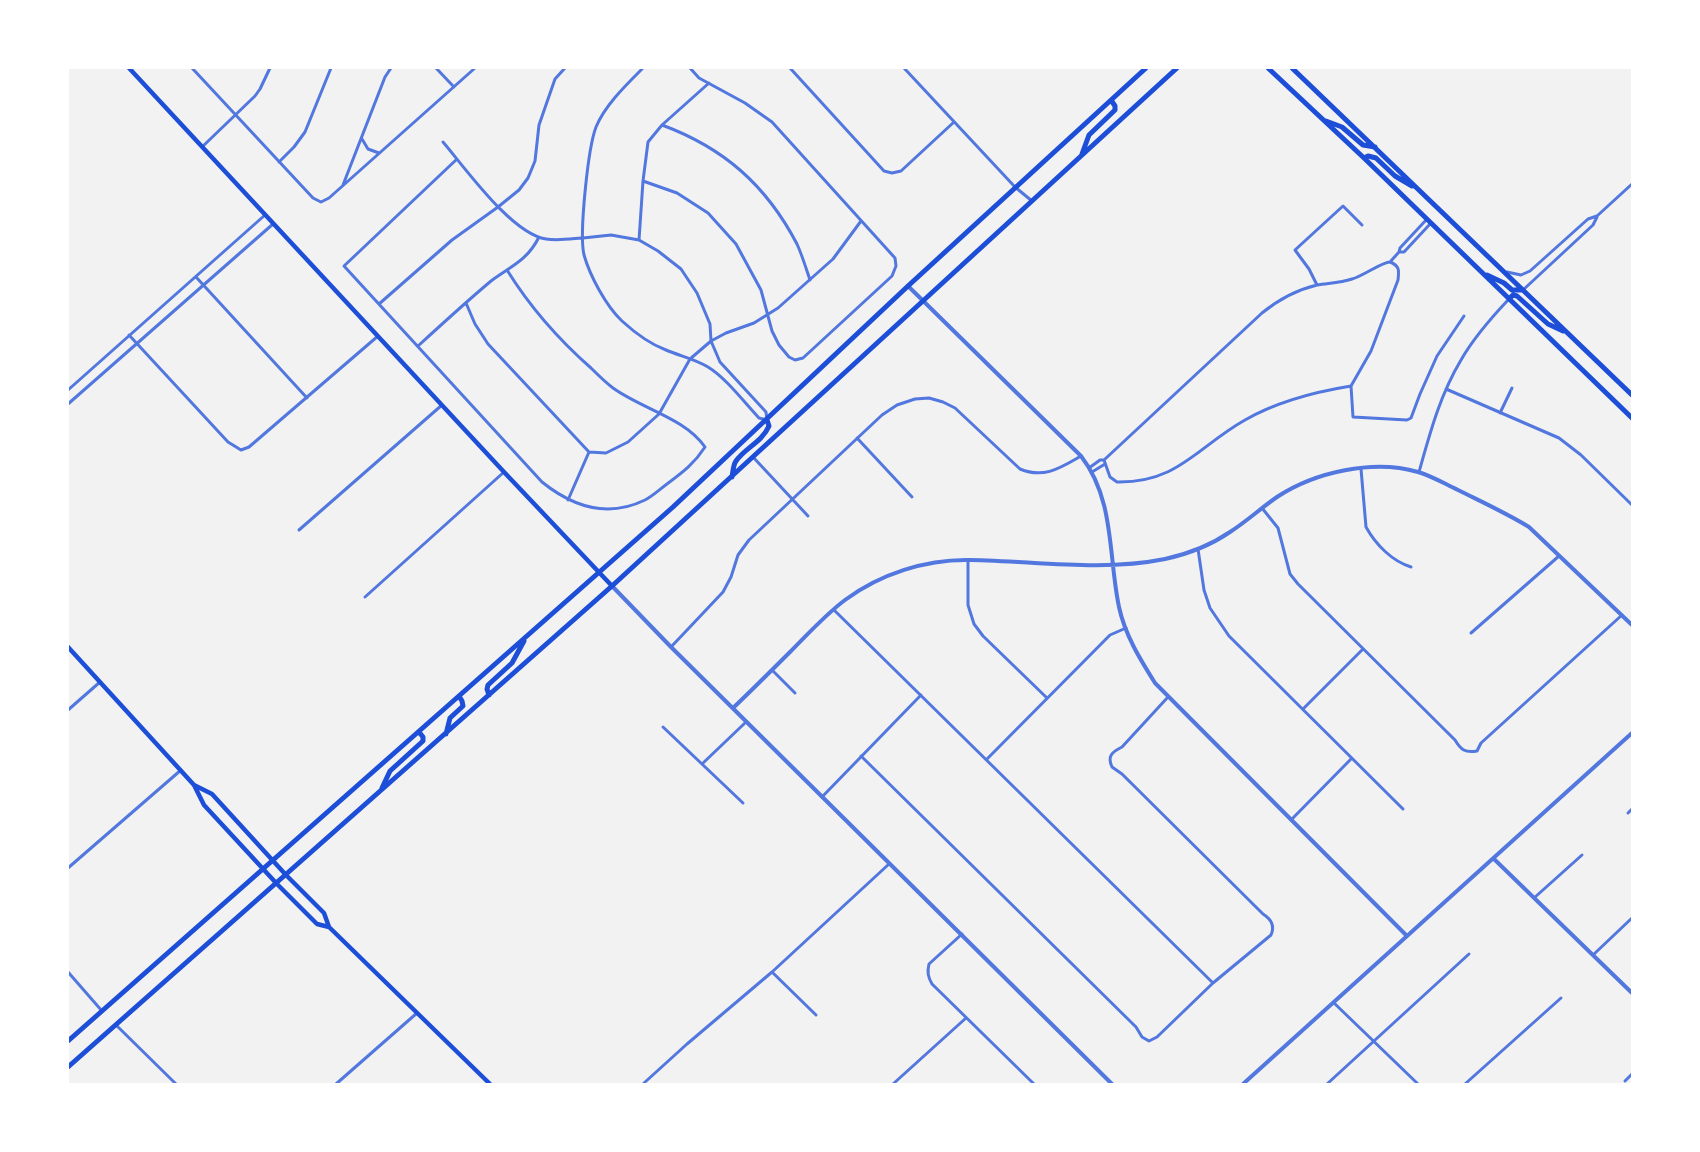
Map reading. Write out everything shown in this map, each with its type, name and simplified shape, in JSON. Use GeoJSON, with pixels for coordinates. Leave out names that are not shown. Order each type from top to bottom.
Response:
{"type":"FeatureCollection","features":[{"type":"Feature","properties":{"kind":"main road"},"geometry":{"type":"LineString","coordinates":[[129,68],[612,586]]}},
{"type":"Feature","properties":{"kind":"main road"},"geometry":{"type":"LineString","coordinates":[[68,1041],[600,572],[767,420],[908,286],[1146,68]]}},
{"type":"Feature","properties":{"kind":"main road"},"geometry":{"type":"LineString","coordinates":[[68,1067],[612,586],[1177,68]]}},
{"type":"Feature","properties":{"kind":"main road"},"geometry":{"type":"LineString","coordinates":[[1268,68],[1364,158],[1632,418]]}},
{"type":"Feature","properties":{"kind":"main road"},"geometry":{"type":"LineString","coordinates":[[1292,68],[1632,395]]}},
{"type":"Feature","properties":{"kind":"main road"},"geometry":{"type":"LineString","coordinates":[[1082,155],[1089,135],[1115,110],[1111,100]]}},
{"type":"Feature","properties":{"kind":"main road"},"geometry":{"type":"LineString","coordinates":[[1323,120],[1342,127],[1363,146],[1375,147]]}},
{"type":"Feature","properties":{"kind":"main road"},"geometry":{"type":"LineString","coordinates":[[1364,158],[1368,156],[1376,158],[1394,176],[1419,190]]}},
{"type":"Feature","properties":{"kind":"main road"},"geometry":{"type":"LineString","coordinates":[[1482,272],[1504,283],[1512,290],[1523,290]]}},
{"type":"Feature","properties":{"kind":"main road"},"geometry":{"type":"LineString","coordinates":[[1509,299],[1513,295],[1517,296],[1548,324],[1568,333]]}},
{"type":"Feature","properties":{"kind":"main road"},"geometry":{"type":"LineString","coordinates":[[732,477],[735,462],[763,436],[769,426],[767,420]]}},
{"type":"Feature","properties":{"kind":"main road"},"geometry":{"type":"LineString","coordinates":[[489,695],[488,685],[512,663],[527,637]]}},
{"type":"Feature","properties":{"kind":"main road"},"geometry":{"type":"LineString","coordinates":[[68,647],[181,770],[194,785],[204,805],[276,884],[317,924],[329,928],[490,1084]]}},
{"type":"Feature","properties":{"kind":"main road"},"geometry":{"type":"LineString","coordinates":[[446,734],[450,718],[463,706],[459,696]]}},
{"type":"Feature","properties":{"kind":"main road"},"geometry":{"type":"LineString","coordinates":[[381,791],[390,771],[423,741],[423,736],[419,732]]}},
{"type":"Feature","properties":{"kind":"main road"},"geometry":{"type":"LineString","coordinates":[[194,785],[212,794],[286,875],[324,913],[329,928]]}},
{"type":"Feature","properties":{"kind":"street"},"geometry":{"type":"LineString","coordinates":[[192,68],[316,201],[325,201],[476,68]]}},
{"type":"Feature","properties":{"kind":"street"},"geometry":{"type":"LineString","coordinates":[[202,147],[260,89],[270,68]]}},
{"type":"Feature","properties":{"kind":"street"},"geometry":{"type":"LineString","coordinates":[[279,162],[294,147],[305,132],[331,68]]}},
{"type":"Feature","properties":{"kind":"street"},"geometry":{"type":"LineString","coordinates":[[343,186],[385,77],[391,68]]}},
{"type":"Feature","properties":{"kind":"street"},"geometry":{"type":"LineString","coordinates":[[436,68],[454,87]]}},
{"type":"Feature","properties":{"kind":"street"},"geometry":{"type":"LineString","coordinates":[[379,304],[452,240],[519,190],[528,178],[535,161],[539,125],[555,79],[565,68]]}},
{"type":"Feature","properties":{"kind":"street"},"geometry":{"type":"LineString","coordinates":[[443,142],[498,207],[526,231],[546,240],[583,238],[611,235],[638,240],[658,251],[681,269],[697,293],[710,324],[711,341],[720,362],[766,412],[767,420],[759,418],[710,368],[697,361],[663,349],[638,334],[620,320],[603,297],[584,254],[583,238],[584,204],[590,152],[597,127],[615,98],[643,68]]}},
{"type":"Feature","properties":{"kind":"street"},"geometry":{"type":"LineString","coordinates":[[643,181],[677,193],[708,213],[736,244],[761,290],[772,331],[779,345],[789,357],[795,360],[803,358],[892,276],[896,266],[895,258],[772,122],[745,103],[699,78],[690,68]]}},
{"type":"Feature","properties":{"kind":"street"},"geometry":{"type":"LineString","coordinates":[[790,68],[884,171],[892,174],[902,171],[954,122]]}},
{"type":"Feature","properties":{"kind":"street"},"geometry":{"type":"LineString","coordinates":[[904,68],[1016,187],[1032,201]]}},
{"type":"Feature","properties":{"kind":"street"},"geometry":{"type":"LineString","coordinates":[[638,240],[648,142],[662,125],[708,83]]}},
{"type":"Feature","properties":{"kind":"street"},"geometry":{"type":"LineString","coordinates":[[662,125],[683,133],[721,154],[744,172],[766,196],[784,222],[797,245],[810,280]]}},
{"type":"Feature","properties":{"kind":"street"},"geometry":{"type":"LineString","coordinates":[[361,138],[368,149],[380,153]]}},
{"type":"Feature","properties":{"kind":"street"},"geometry":{"type":"LineString","coordinates":[[457,159],[344,266],[542,482],[568,500],[593,508],[619,508],[634,504],[647,499],[694,463],[705,447],[698,437],[685,427],[614,388],[554,333],[526,299],[507,270]]}},
{"type":"Feature","properties":{"kind":"street"},"geometry":{"type":"LineString","coordinates":[[1523,290],[1593,225],[1597,216],[1632,184]]}},
{"type":"Feature","properties":{"kind":"street"},"geometry":{"type":"LineString","coordinates":[[1317,286],[1309,269],[1295,250],[1343,206],[1362,225]]}},
{"type":"Feature","properties":{"kind":"street"},"geometry":{"type":"LineString","coordinates":[[68,390],[265,215]]}},
{"type":"Feature","properties":{"kind":"street"},"geometry":{"type":"LineString","coordinates":[[1504,271],[1525,274],[1588,219],[1597,216]]}},
{"type":"Feature","properties":{"kind":"street"},"geometry":{"type":"LineString","coordinates":[[466,303],[475,324],[488,344],[589,452],[606,453],[628,442],[659,414],[690,359],[711,341],[726,333],[754,323],[778,308],[833,259],[861,221]]}},
{"type":"Feature","properties":{"kind":"street"},"geometry":{"type":"LineString","coordinates":[[1390,262],[1399,252],[1400,248],[1429,221]]}},
{"type":"Feature","properties":{"kind":"street"},"geometry":{"type":"LineString","coordinates":[[68,404],[136,342],[273,224]]}},
{"type":"Feature","properties":{"kind":"street"},"geometry":{"type":"LineString","coordinates":[[418,346],[466,303],[524,258],[533,249],[539,237]]}},
{"type":"Feature","properties":{"kind":"street"},"geometry":{"type":"LineString","coordinates":[[1091,470],[1262,313],[1273,304],[1296,292],[1350,280],[1370,272],[1385,262],[1396,264],[1399,269],[1398,280],[1371,351],[1351,386],[1353,417],[1407,420],[1411,418],[1437,356],[1464,316]]}},
{"type":"Feature","properties":{"kind":"street"},"geometry":{"type":"LineString","coordinates":[[196,277],[307,398]]}},
{"type":"Feature","properties":{"kind":"street"},"geometry":{"type":"LineString","coordinates":[[908,286],[1081,456],[1091,470],[1098,483],[1104,503],[1119,608],[1134,648],[1155,683],[1407,936]]}},
{"type":"Feature","properties":{"kind":"street"},"geometry":{"type":"LineString","coordinates":[[1419,472],[1436,413],[1461,359],[1477,335],[1509,299]]}},
{"type":"Feature","properties":{"kind":"street"},"geometry":{"type":"LineString","coordinates":[[129,335],[228,442],[241,450],[249,447],[378,336]]}},
{"type":"Feature","properties":{"kind":"street"},"geometry":{"type":"LineString","coordinates":[[1104,460],[1110,477],[1116,482],[1135,481],[1160,476],[1181,466],[1224,433],[1266,409],[1310,394],[1351,386]]}},
{"type":"Feature","properties":{"kind":"street"},"geometry":{"type":"LineString","coordinates":[[1500,413],[1512,388]]}},
{"type":"Feature","properties":{"kind":"street"},"geometry":{"type":"LineString","coordinates":[[1446,389],[1559,438],[1632,506]]}},
{"type":"Feature","properties":{"kind":"street"},"geometry":{"type":"LineString","coordinates":[[671,647],[723,592],[731,577],[738,555],[749,540],[882,415],[897,405],[915,399],[930,398],[955,408],[1020,470],[1028,473],[1044,474],[1060,468],[1081,456]]}},
{"type":"Feature","properties":{"kind":"street"},"geometry":{"type":"LineString","coordinates":[[300,530],[442,405]]}},
{"type":"Feature","properties":{"kind":"street"},"geometry":{"type":"LineString","coordinates":[[857,438],[912,497]]}},
{"type":"Feature","properties":{"kind":"street"},"geometry":{"type":"LineString","coordinates":[[568,500],[589,452]]}},
{"type":"Feature","properties":{"kind":"street"},"geometry":{"type":"LineString","coordinates":[[754,457],[808,516]]}},
{"type":"Feature","properties":{"kind":"street"},"geometry":{"type":"LineString","coordinates":[[1091,470],[1105,464]]}},
{"type":"Feature","properties":{"kind":"street"},"geometry":{"type":"LineString","coordinates":[[734,708],[834,610],[856,593],[895,573],[919,565],[968,560],[1113,566],[1183,554],[1230,532],[1296,486],[1338,472],[1361,469],[1380,468],[1419,472],[1510,516],[1529,527],[1632,625]]}},
{"type":"Feature","properties":{"kind":"street"},"geometry":{"type":"LineString","coordinates":[[1361,469],[1366,527],[1370,535],[1393,559],[1411,567]]}},
{"type":"Feature","properties":{"kind":"street"},"geometry":{"type":"LineString","coordinates":[[365,597],[504,472]]}},
{"type":"Feature","properties":{"kind":"street"},"geometry":{"type":"LineString","coordinates":[[1262,508],[1278,528],[1290,574],[1298,584],[1455,740],[1461,750],[1469,752],[1476,750],[1481,743],[1622,615]]}},
{"type":"Feature","properties":{"kind":"street"},"geometry":{"type":"LineString","coordinates":[[1198,548],[1204,590],[1210,608],[1229,636],[1403,809]]}},
{"type":"Feature","properties":{"kind":"street"},"geometry":{"type":"LineString","coordinates":[[1471,633],[1485,623],[1560,555]]}},
{"type":"Feature","properties":{"kind":"street"},"geometry":{"type":"LineString","coordinates":[[968,560],[968,605],[974,624],[983,636],[1047,698]]}},
{"type":"Feature","properties":{"kind":"street"},"geometry":{"type":"LineString","coordinates":[[612,586],[746,722],[1112,1084]]}},
{"type":"Feature","properties":{"kind":"street"},"geometry":{"type":"LineString","coordinates":[[834,610],[1214,983]]}},
{"type":"Feature","properties":{"kind":"street"},"geometry":{"type":"LineString","coordinates":[[987,759],[1110,635],[1126,628]]}},
{"type":"Feature","properties":{"kind":"street"},"geometry":{"type":"LineString","coordinates":[[1303,710],[1363,649]]}},
{"type":"Feature","properties":{"kind":"street"},"geometry":{"type":"LineString","coordinates":[[772,670],[795,693]]}},
{"type":"Feature","properties":{"kind":"street"},"geometry":{"type":"LineString","coordinates":[[68,710],[100,682]]}},
{"type":"Feature","properties":{"kind":"street"},"geometry":{"type":"LineString","coordinates":[[822,797],[921,696]]}},
{"type":"Feature","properties":{"kind":"street"},"geometry":{"type":"LineString","coordinates":[[861,756],[1136,1027],[1142,1037],[1149,1041],[1157,1038],[1214,983],[1271,935],[1273,927],[1269,918],[1122,774],[1112,767],[1110,759],[1113,751],[1122,747],[1168,697]]}},
{"type":"Feature","properties":{"kind":"street"},"geometry":{"type":"LineString","coordinates":[[702,764],[746,722]]}},
{"type":"Feature","properties":{"kind":"street"},"geometry":{"type":"LineString","coordinates":[[663,727],[743,803]]}},
{"type":"Feature","properties":{"kind":"street"},"geometry":{"type":"LineString","coordinates":[[1243,1084],[1632,733]]}},
{"type":"Feature","properties":{"kind":"street"},"geometry":{"type":"LineString","coordinates":[[1291,820],[1352,758]]}},
{"type":"Feature","properties":{"kind":"street"},"geometry":{"type":"LineString","coordinates":[[68,868],[181,770]]}},
{"type":"Feature","properties":{"kind":"street"},"geometry":{"type":"LineString","coordinates":[[1628,813],[1632,809]]}},
{"type":"Feature","properties":{"kind":"street"},"geometry":{"type":"LineString","coordinates":[[1534,898],[1582,855]]}},
{"type":"Feature","properties":{"kind":"street"},"geometry":{"type":"LineString","coordinates":[[1494,859],[1632,993]]}},
{"type":"Feature","properties":{"kind":"street"},"geometry":{"type":"LineString","coordinates":[[644,1083],[772,972],[889,864]]}},
{"type":"Feature","properties":{"kind":"street"},"geometry":{"type":"LineString","coordinates":[[1593,955],[1632,918]]}},
{"type":"Feature","properties":{"kind":"street"},"geometry":{"type":"LineString","coordinates":[[962,934],[929,964],[928,978],[1034,1084]]}},
{"type":"Feature","properties":{"kind":"street"},"geometry":{"type":"LineString","coordinates":[[1327,1084],[1469,954]]}},
{"type":"Feature","properties":{"kind":"street"},"geometry":{"type":"LineString","coordinates":[[68,972],[102,1011]]}},
{"type":"Feature","properties":{"kind":"street"},"geometry":{"type":"LineString","coordinates":[[772,972],[816,1015]]}},
{"type":"Feature","properties":{"kind":"street"},"geometry":{"type":"LineString","coordinates":[[1466,1084],[1561,998]]}},
{"type":"Feature","properties":{"kind":"street"},"geometry":{"type":"LineString","coordinates":[[1334,1003],[1418,1084]]}},
{"type":"Feature","properties":{"kind":"street"},"geometry":{"type":"LineString","coordinates":[[336,1084],[417,1013]]}},
{"type":"Feature","properties":{"kind":"street"},"geometry":{"type":"LineString","coordinates":[[893,1084],[967,1018]]}},
{"type":"Feature","properties":{"kind":"street"},"geometry":{"type":"LineString","coordinates":[[116,1025],[176,1084]]}},
{"type":"Feature","properties":{"kind":"street"},"geometry":{"type":"LineString","coordinates":[[1625,1080],[1632,1074]]}},
{"type":"Feature","properties":{"kind":"street"},"geometry":{"type":"LineString","coordinates":[[1024,1084],[1029,1080]]}}]}
